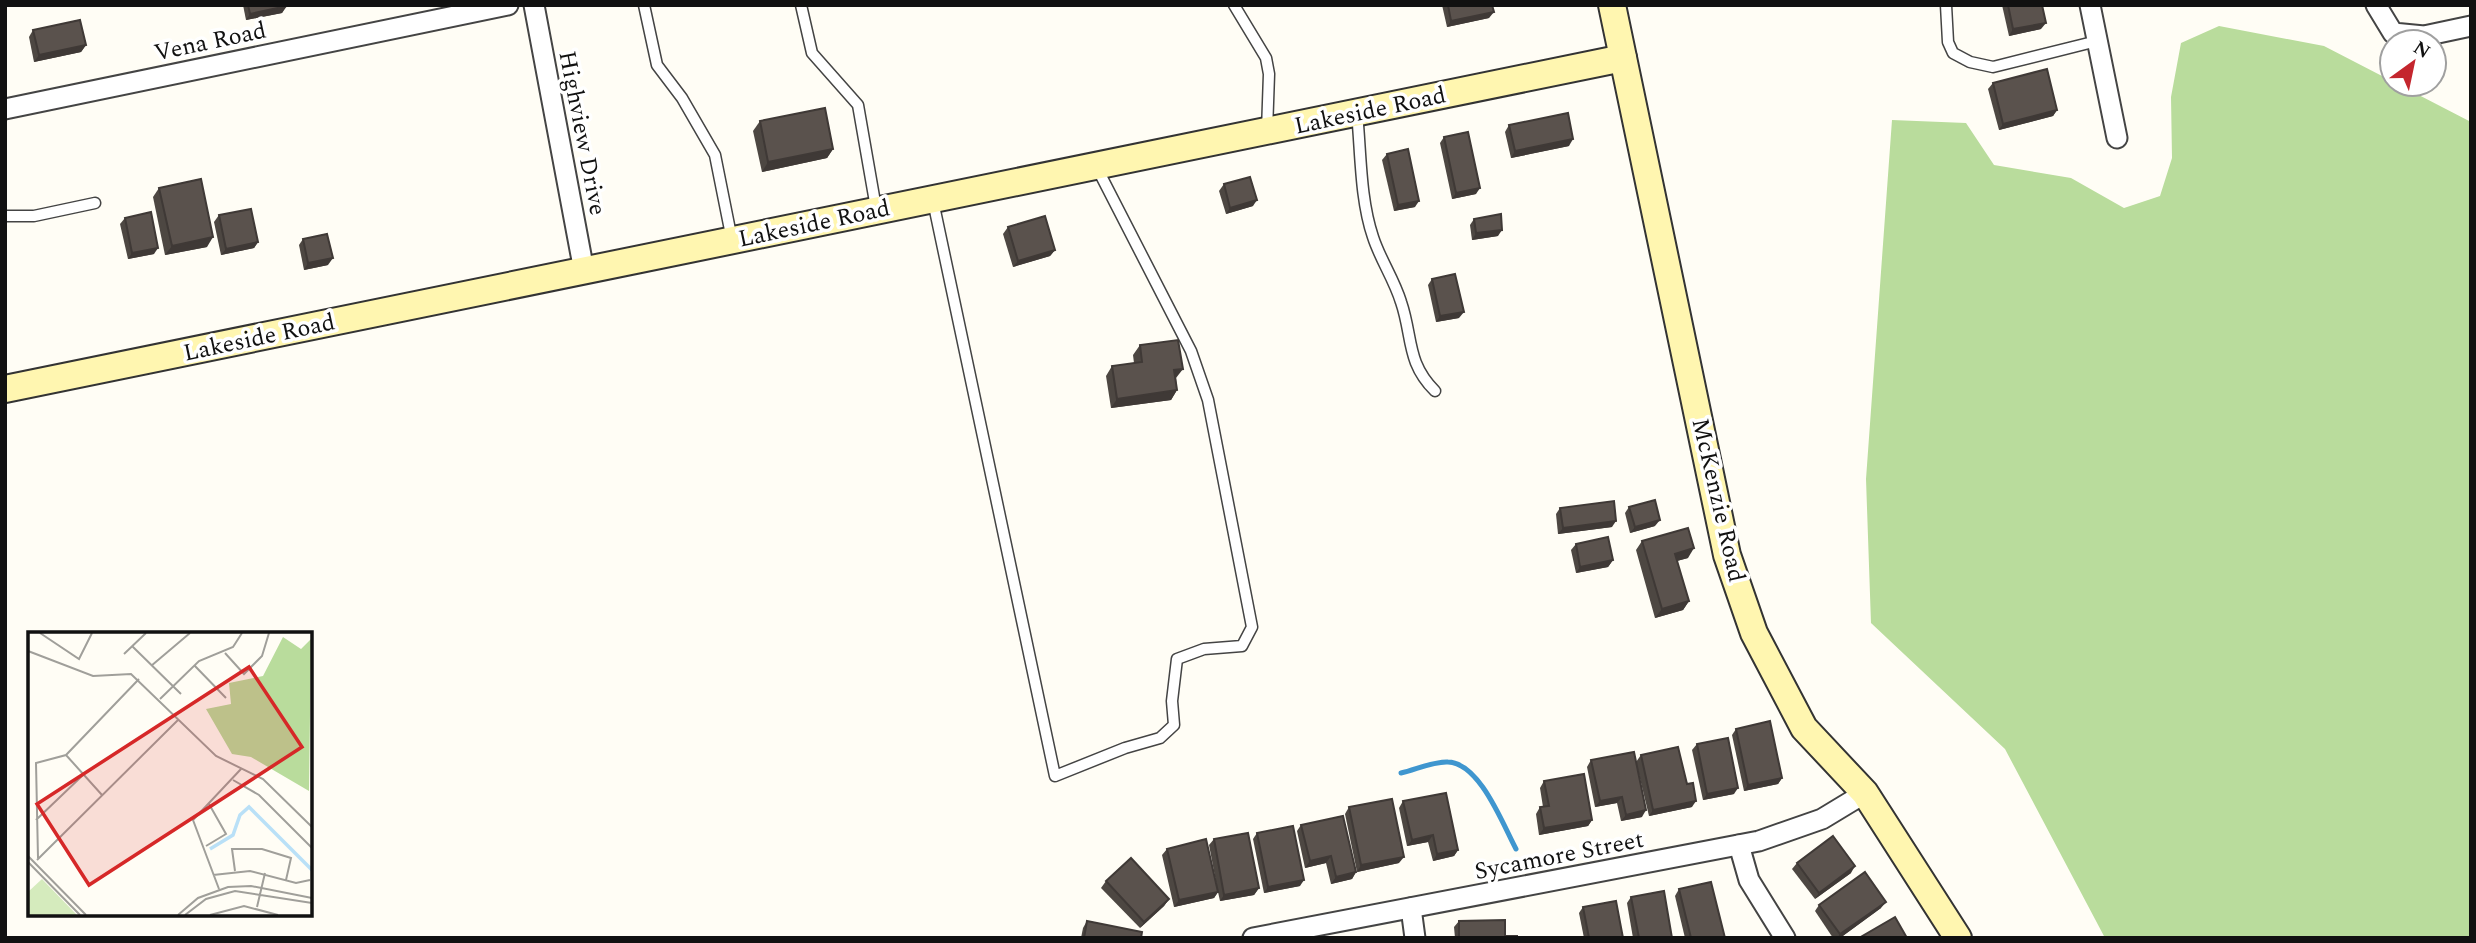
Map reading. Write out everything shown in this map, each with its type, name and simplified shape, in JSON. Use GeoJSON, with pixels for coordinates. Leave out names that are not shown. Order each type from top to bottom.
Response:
{"type":"FeatureCollection","features":[{"type":"Feature","properties":{"kind":"street","name":"Vena Road"},"geometry":{"type":"LineString","coordinates":[[5,109],[508,5]]}},
{"type":"Feature","properties":{"kind":"street","name":"Highview Drive"},"geometry":{"type":"LineString","coordinates":[[534,5],[584,271]]}},
{"type":"Feature","properties":{"kind":"street","name":"McKenzie Road"},"geometry":{"type":"LineString","coordinates":[[1612,5],[1727,555],[1754,632],[1804,728],[1865,793],[1958,938]]}},
{"type":"Feature","properties":{"kind":"street"},"geometry":{"type":"LineString","coordinates":[[2090,5],[2117,138]]}},
{"type":"Feature","properties":{"kind":"street"},"geometry":{"type":"LineString","coordinates":[[2376,5],[2393,33],[2424,36],[2471,26]]}},
{"type":"Feature","properties":{"kind":"street","name":"Lakeside Road"},"geometry":{"type":"LineString","coordinates":[[5,389],[1623,58]]}},
{"type":"Feature","properties":{"kind":"street","name":"Sycamore Street"},"geometry":{"type":"LineString","coordinates":[[1253,938],[1738,845],[1794,830],[1822,819],[1865,793]]}},
{"type":"Feature","properties":{"kind":"street"},"geometry":{"type":"LineString","coordinates":[[1738,845],[1749,880],[1785,938]]}},
{"type":"Feature","properties":{"kind":"street"},"geometry":{"type":"LineString","coordinates":[[1411,908],[1415,938]]}},
{"type":"Feature","properties":{"kind":"lane"},"geometry":{"type":"LineString","coordinates":[[644,5],[657,65],[682,98],[715,155],[732,240]]}},
{"type":"Feature","properties":{"kind":"lane"},"geometry":{"type":"LineString","coordinates":[[800,5],[812,53],[858,105],[876,211]]}},
{"type":"Feature","properties":{"kind":"lane"},"geometry":{"type":"LineString","coordinates":[[1234,5],[1266,58],[1269,74],[1267,131]]}},
{"type":"Feature","properties":{"kind":"lane"},"geometry":{"type":"LineString","coordinates":[[1946,5],[1948,42],[1952,53],[1970,62],[1993,67],[2097,41]]}},
{"type":"Feature","properties":{"kind":"lane"},"geometry":{"type":"LineString","coordinates":[[1357,113],[1367,215],[1373,237],[1402,302],[1413,362],[1435,391]]}},
{"type":"Feature","properties":{"kind":"lane"},"geometry":{"type":"LineString","coordinates":[[932,199],[1055,776],[1125,748],[1160,738],[1174,724],[1172,701],[1177,659],[1204,649],[1242,646],[1252,627],[1208,400],[1191,351],[1096,166]]}},
{"type":"Feature","properties":{"kind":"lane"},"geometry":{"type":"LineString","coordinates":[[5,216],[34,216],[95,203]]}},
{"type":"Feature","properties":{"kind":"green space"},"geometry":{"type":"Polygon","coordinates":[[[2219,26],[2324,46],[2378,74],[2378,98],[2425,98],[2471,122],[2471,938],[2105,938],[2005,749],[1871,623],[1866,479],[1892,120],[1966,123],[1994,165],[2071,178],[2124,208],[2160,196],[2172,158],[2171,97],[2181,43],[2219,26]]]}},
{"type":"Feature","properties":{"kind":"building"},"geometry":{"type":"Polygon","coordinates":[[[248,5],[286,5],[287,6],[250,14],[248,5]]]}},
{"type":"Feature","properties":{"kind":"building"},"geometry":{"type":"Polygon","coordinates":[[[1448,5],[1492,5],[1494,12],[1451,21],[1448,5]]]}},
{"type":"Feature","properties":{"kind":"building"},"geometry":{"type":"Polygon","coordinates":[[[2008,5],[2042,5],[2046,23],[2013,29],[2008,5]]]}},
{"type":"Feature","properties":{"kind":"building"},"geometry":{"type":"Polygon","coordinates":[[[80,20],[86,45],[39,55],[33,30],[80,20]]]}},
{"type":"Feature","properties":{"kind":"building"},"geometry":{"type":"Polygon","coordinates":[[[2047,69],[2057,110],[2003,124],[1993,83],[2047,69]]]}},
{"type":"Feature","properties":{"kind":"building"},"geometry":{"type":"Polygon","coordinates":[[[825,108],[833,149],[768,162],[760,121],[825,108]]]}},
{"type":"Feature","properties":{"kind":"building"},"geometry":{"type":"Polygon","coordinates":[[[1568,113],[1573,139],[1515,151],[1509,125],[1568,113]]]}},
{"type":"Feature","properties":{"kind":"building"},"geometry":{"type":"Polygon","coordinates":[[[1468,132],[1480,188],[1456,193],[1444,137],[1468,132]]]}},
{"type":"Feature","properties":{"kind":"building"},"geometry":{"type":"Polygon","coordinates":[[[1408,149],[1419,201],[1398,205],[1387,154],[1408,149]]]}},
{"type":"Feature","properties":{"kind":"building"},"geometry":{"type":"Polygon","coordinates":[[[1250,177],[1257,200],[1230,208],[1224,184],[1250,177]]]}},
{"type":"Feature","properties":{"kind":"building"},"geometry":{"type":"Polygon","coordinates":[[[201,179],[213,237],[172,246],[159,188],[201,179]]]}},
{"type":"Feature","properties":{"kind":"building"},"geometry":{"type":"Polygon","coordinates":[[[251,209],[258,242],[226,249],[219,215],[251,209]]]}},
{"type":"Feature","properties":{"kind":"building"},"geometry":{"type":"Polygon","coordinates":[[[151,212],[158,248],[132,253],[125,218],[151,212]]]}},
{"type":"Feature","properties":{"kind":"building"},"geometry":{"type":"Polygon","coordinates":[[[1501,214],[1502,230],[1476,233],[1474,219],[1501,214]]]}},
{"type":"Feature","properties":{"kind":"building"},"geometry":{"type":"Polygon","coordinates":[[[1045,216],[1055,250],[1018,261],[1008,227],[1045,216]]]}},
{"type":"Feature","properties":{"kind":"building"},"geometry":{"type":"Polygon","coordinates":[[[327,234],[333,258],[308,263],[303,239],[327,234]]]}},
{"type":"Feature","properties":{"kind":"building"},"geometry":{"type":"Polygon","coordinates":[[[1455,274],[1464,312],[1440,316],[1432,279],[1455,274]]]}},
{"type":"Feature","properties":{"kind":"building"},"geometry":{"type":"Polygon","coordinates":[[[1178,340],[1183,369],[1174,370],[1177,390],[1117,399],[1112,366],[1142,362],[1140,345],[1178,340]]]}},
{"type":"Feature","properties":{"kind":"building"},"geometry":{"type":"Polygon","coordinates":[[[1655,500],[1660,520],[1635,527],[1629,507],[1655,500]]]}},
{"type":"Feature","properties":{"kind":"building"},"geometry":{"type":"Polygon","coordinates":[[[1614,501],[1616,521],[1563,528],[1560,508],[1614,501]]]}},
{"type":"Feature","properties":{"kind":"building"},"geometry":{"type":"Polygon","coordinates":[[[1688,528],[1694,548],[1675,554],[1689,601],[1662,609],[1642,541],[1688,528]]]}},
{"type":"Feature","properties":{"kind":"building"},"geometry":{"type":"Polygon","coordinates":[[[1608,537],[1613,560],[1580,567],[1576,544],[1608,537]]]}},
{"type":"Feature","properties":{"kind":"building"},"geometry":{"type":"Polygon","coordinates":[[[1770,721],[1782,778],[1748,785],[1736,729],[1770,721]]]}},
{"type":"Feature","properties":{"kind":"building"},"geometry":{"type":"Polygon","coordinates":[[[1728,738],[1738,788],[1707,794],[1697,744],[1728,738]]]}},
{"type":"Feature","properties":{"kind":"building"},"geometry":{"type":"Polygon","coordinates":[[[1678,747],[1687,784],[1693,783],[1696,801],[1653,810],[1641,755],[1678,747]]]}},
{"type":"Feature","properties":{"kind":"building"},"geometry":{"type":"Polygon","coordinates":[[[1634,752],[1646,810],[1626,815],[1622,797],[1600,801],[1591,760],[1634,752]]]}},
{"type":"Feature","properties":{"kind":"building"},"geometry":{"type":"Polygon","coordinates":[[[1584,774],[1592,820],[1544,828],[1540,807],[1549,806],[1544,781],[1584,774]]]}},
{"type":"Feature","properties":{"kind":"building"},"geometry":{"type":"Polygon","coordinates":[[[1446,793],[1458,850],[1437,854],[1433,835],[1412,840],[1403,801],[1446,793]]]}},
{"type":"Feature","properties":{"kind":"building"},"geometry":{"type":"Polygon","coordinates":[[[1392,799],[1404,857],[1361,865],[1349,807],[1392,799]]]}},
{"type":"Feature","properties":{"kind":"building"},"geometry":{"type":"Polygon","coordinates":[[[1343,816],[1356,872],[1336,877],[1331,856],[1310,861],[1301,825],[1343,816]]]}},
{"type":"Feature","properties":{"kind":"building"},"geometry":{"type":"Polygon","coordinates":[[[1293,826],[1304,880],[1268,887],[1257,833],[1293,826]]]}},
{"type":"Feature","properties":{"kind":"building"},"geometry":{"type":"Polygon","coordinates":[[[1248,833],[1259,888],[1224,895],[1214,839],[1248,833]]]}},
{"type":"Feature","properties":{"kind":"building"},"geometry":{"type":"Polygon","coordinates":[[[1833,836],[1855,866],[1819,893],[1797,863],[1833,836]]]}},
{"type":"Feature","properties":{"kind":"building"},"geometry":{"type":"Polygon","coordinates":[[[1206,839],[1218,892],[1179,900],[1167,849],[1206,839]]]}},
{"type":"Feature","properties":{"kind":"building"},"geometry":{"type":"Polygon","coordinates":[[[1131,858],[1169,899],[1144,922],[1106,881],[1131,858]]]}},
{"type":"Feature","properties":{"kind":"building"},"geometry":{"type":"Polygon","coordinates":[[[1865,872],[1886,902],[1840,934],[1819,905],[1865,872]]]}},
{"type":"Feature","properties":{"kind":"building"},"geometry":{"type":"Polygon","coordinates":[[[1711,882],[1725,938],[1691,938],[1679,889],[1711,882]]]}},
{"type":"Feature","properties":{"kind":"building"},"geometry":{"type":"Polygon","coordinates":[[[1664,891],[1672,938],[1639,938],[1631,897],[1664,891]]]}},
{"type":"Feature","properties":{"kind":"building"},"geometry":{"type":"Polygon","coordinates":[[[1616,901],[1623,938],[1589,938],[1583,907],[1616,901]]]}},
{"type":"Feature","properties":{"kind":"building"},"geometry":{"type":"Polygon","coordinates":[[[1895,917],[1907,938],[1859,938],[1895,917]]]}},
{"type":"Feature","properties":{"kind":"building"},"geometry":{"type":"Polygon","coordinates":[[[1505,920],[1505,936],[1517,938],[1459,938],[1459,921],[1505,920]]]}},
{"type":"Feature","properties":{"kind":"building"},"geometry":{"type":"Polygon","coordinates":[[[1087,921],[1142,932],[1141,938],[1084,938],[1087,921]]]}},
{"type":"Feature","properties":{"kind":"waterway"},"geometry":{"type":"LineString","coordinates":[[1401,773],[1443,762],[1460,765],[1489,797],[1516,849]]}}]}
